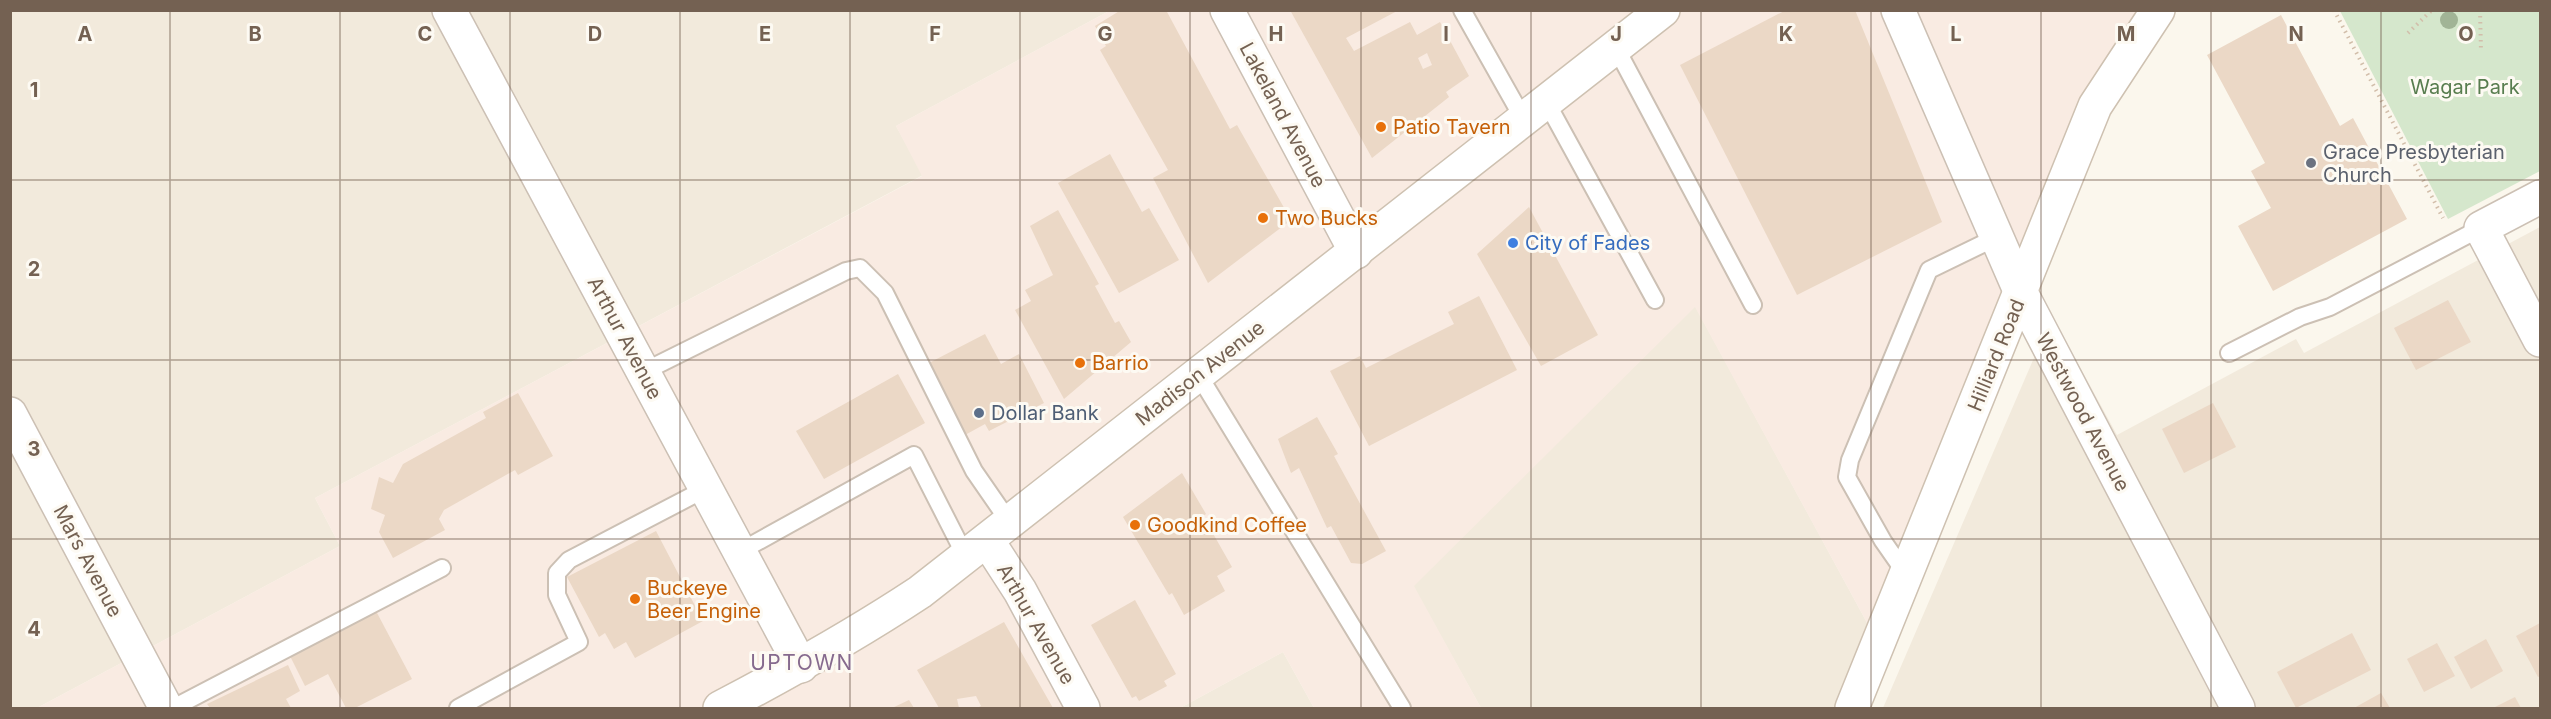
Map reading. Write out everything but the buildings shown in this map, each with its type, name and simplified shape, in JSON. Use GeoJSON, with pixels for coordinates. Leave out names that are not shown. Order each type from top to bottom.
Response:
{"type":"FeatureCollection","features":[{"type":"Feature","properties":{"kind":"street","name":"Arthur Avenue"},"geometry":{"type":"LineString","coordinates":[[449,10],[801,666]]}},
{"type":"Feature","properties":{"kind":"street","name":"Lakeland Avenue"},"geometry":{"type":"LineString","coordinates":[[1227,10],[1356,252]]}},
{"type":"Feature","properties":{"kind":"street","name":"Madison Avenue"},"geometry":{"type":"LineString","coordinates":[[720,708],[801,666],[868,627],[988,540],[1663,10]]}},
{"type":"Feature","properties":{"kind":"street","name":"Westwood Avenue"},"geometry":{"type":"LineString","coordinates":[[1898,10],[2021,293],[2238,708]]}},
{"type":"Feature","properties":{"kind":"street","name":"Hilliard Road"},"geometry":{"type":"LineString","coordinates":[[1852,708],[2096,106],[2158,10]]}},
{"type":"Feature","properties":{"kind":"street"},"geometry":{"type":"LineString","coordinates":[[2541,197],[2481,228],[2541,340]]}},
{"type":"Feature","properties":{"kind":"street","name":"Mars Avenue"},"geometry":{"type":"LineString","coordinates":[[10,414],[166,708]]}},
{"type":"Feature","properties":{"kind":"street","name":"Arthur Avenue"},"geometry":{"type":"LineString","coordinates":[[988,540],[1020,591],[1083,708]]}},
{"type":"Feature","properties":{"kind":"lane"},"geometry":{"type":"LineString","coordinates":[[1462,10],[1535,112],[1655,300]]}},
{"type":"Feature","properties":{"kind":"lane"},"geometry":{"type":"LineString","coordinates":[[1615,46],[1753,305]]}},
{"type":"Feature","properties":{"kind":"lane"},"geometry":{"type":"LineString","coordinates":[[2229,353],[2301,317],[2330,307],[2481,228]]}},
{"type":"Feature","properties":{"kind":"lane"},"geometry":{"type":"LineString","coordinates":[[1906,574],[1847,477],[1850,460],[1929,270],[1997,237]]}},
{"type":"Feature","properties":{"kind":"lane"},"geometry":{"type":"LineString","coordinates":[[643,372],[846,271],[860,268],[885,293],[974,471],[988,540]]}},
{"type":"Feature","properties":{"kind":"lane"},"geometry":{"type":"LineString","coordinates":[[1198,374],[1402,708]]}},
{"type":"Feature","properties":{"kind":"lane"},"geometry":{"type":"LineString","coordinates":[[740,552],[914,455],[988,540]]}},
{"type":"Feature","properties":{"kind":"lane"},"geometry":{"type":"LineString","coordinates":[[458,708],[579,642],[557,595],[557,573],[569,560],[705,489]]}},
{"type":"Feature","properties":{"kind":"lane"},"geometry":{"type":"LineString","coordinates":[[173,708],[442,568]]}},
{"type":"Feature","properties":{"kind":"path"},"geometry":{"type":"LineString","coordinates":[[2334,10],[2443,218]]}},
{"type":"Feature","properties":{"kind":"path"},"geometry":{"type":"LineString","coordinates":[[2408,33],[2432,10]]}},
{"type":"Feature","properties":{"kind":"path"},"geometry":{"type":"LineString","coordinates":[[2480,10],[2481,51]]}},
{"type":"Feature","properties":{"kind":"shaded area"},"geometry":{"type":"Polygon","coordinates":[[[10,11],[1109,11],[896,126],[923,175],[315,498],[340,546],[37,708],[10,708],[10,11]]]}},
{"type":"Feature","properties":{"kind":"shaded area"},"geometry":{"type":"Polygon","coordinates":[[[1109,11],[2145,11],[1871,630],[1695,307],[1414,586],[1481,708],[1314,708],[1283,652],[1180,708],[37,708],[340,546],[315,498],[922,176],[896,126],[1109,11]]]}},
{"type":"Feature","properties":{"kind":"shaded area"},"geometry":{"type":"Polygon","coordinates":[[[2540,227],[2540,708],[1883,708],[2052,316],[2117,435],[2296,339],[2304,353],[2540,227]]]}},
{"type":"Feature","properties":{"kind":"shaded area"},"geometry":{"type":"Polygon","coordinates":[[[1695,306],[1871,630],[1838,708],[1481,708],[1413,586],[1695,306]]]}},
{"type":"Feature","properties":{"kind":"shaded area"},"geometry":{"type":"Polygon","coordinates":[[[1283,652],[1314,708],[1180,708],[1283,652]]]}},
{"type":"Feature","properties":{"kind":"green space","name":"Wagar Park"},"geometry":{"type":"Polygon","coordinates":[[[2340,11],[2540,11],[2540,171],[2448,219],[2340,11]]]}},
{"type":"Feature","properties":{"kind":"place","name":"Patio Tavern"},"geometry":{"type":"Point","coordinates":[1381,127]}},
{"type":"Feature","properties":{"kind":"place","name":"Grace Presbyterian Church"},"geometry":{"type":"Point","coordinates":[2311,163]}},
{"type":"Feature","properties":{"kind":"place","name":"Two Bucks"},"geometry":{"type":"Point","coordinates":[1263,218]}},
{"type":"Feature","properties":{"kind":"place","name":"City of Fades"},"geometry":{"type":"Point","coordinates":[1513,243]}},
{"type":"Feature","properties":{"kind":"place","name":"Barrio"},"geometry":{"type":"Point","coordinates":[1080,363]}},
{"type":"Feature","properties":{"kind":"place","name":"Dollar Bank"},"geometry":{"type":"Point","coordinates":[979,413]}},
{"type":"Feature","properties":{"kind":"place","name":"Goodkind Coffee"},"geometry":{"type":"Point","coordinates":[1135,525]}},
{"type":"Feature","properties":{"kind":"place","name":"Buckeye Beer Engine"},"geometry":{"type":"Point","coordinates":[635,599]}},
{"type":"Feature","properties":{"kind":"district","name":"UPTOWN"},"geometry":{"type":"Point","coordinates":[802,662]}}]}
